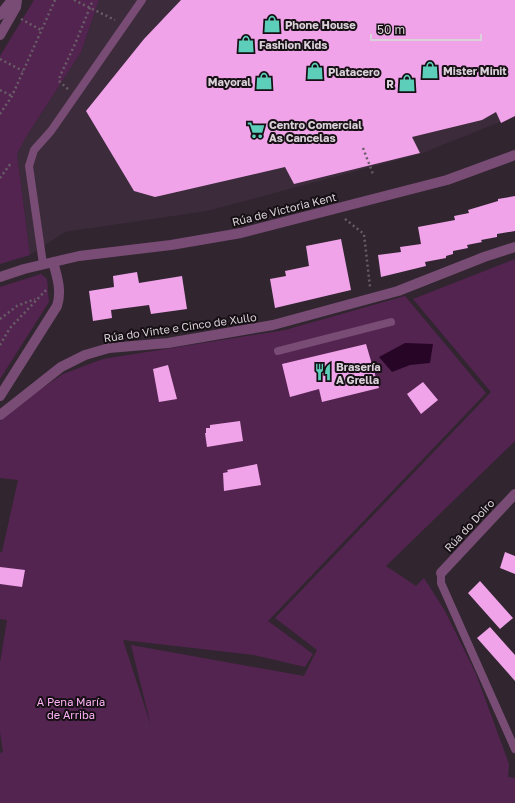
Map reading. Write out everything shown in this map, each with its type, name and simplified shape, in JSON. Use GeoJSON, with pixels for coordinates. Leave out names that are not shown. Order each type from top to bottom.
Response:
{"type":"FeatureCollection","features":[{"type":"Feature","properties":{"kind":"street"},"geometry":{"type":"LineString","coordinates":[[0,15],[12,0]]}},
{"type":"Feature","properties":{"kind":"street"},"geometry":{"type":"LineString","coordinates":[[0,35],[16,7],[17,0]]}},
{"type":"Feature","properties":{"kind":"street","name":"Rúa de Victoria Kent"},"geometry":{"type":"LineString","coordinates":[[0,277],[42,264],[79,256],[171,245],[221,237],[334,210],[447,180],[515,155]]}},
{"type":"Feature","properties":{"kind":"street","name":"Rúa do Vinte e Cinco de Xullo"},"geometry":{"type":"LineString","coordinates":[[0,416],[61,367],[85,355],[109,348],[168,342],[273,325],[398,291],[484,257],[515,247]]}},
{"type":"Feature","properties":{"kind":"street"},"geometry":{"type":"LineString","coordinates":[[0,396],[57,306],[60,298],[58,279],[53,262]]}},
{"type":"Feature","properties":{"kind":"street","name":"Rúa do Doiro"},"geometry":{"type":"LineString","coordinates":[[441,573],[515,494]]}},
{"type":"Feature","properties":{"kind":"lane"},"geometry":{"type":"LineString","coordinates":[[42,264],[29,166],[34,150],[51,131],[142,0]]}},
{"type":"Feature","properties":{"kind":"lane"},"geometry":{"type":"LineString","coordinates":[[278,351],[390,322]]}},
{"type":"Feature","properties":{"kind":"lane"},"geometry":{"type":"LineString","coordinates":[[441,573],[441,583],[515,748]]}},
{"type":"Feature","properties":{"kind":"path"},"geometry":{"type":"LineString","coordinates":[[0,114],[12,96],[55,0]]}},
{"type":"Feature","properties":{"kind":"path"},"geometry":{"type":"LineString","coordinates":[[74,0],[107,17]]}},
{"type":"Feature","properties":{"kind":"path"},"geometry":{"type":"LineString","coordinates":[[75,97],[59,81],[93,0]]}},
{"type":"Feature","properties":{"kind":"path"},"geometry":{"type":"LineString","coordinates":[[21,18],[41,30]]}},
{"type":"Feature","properties":{"kind":"path"},"geometry":{"type":"LineString","coordinates":[[0,59],[23,71]]}},
{"type":"Feature","properties":{"kind":"path"},"geometry":{"type":"LineString","coordinates":[[0,90],[12,96]]}},
{"type":"Feature","properties":{"kind":"path"},"geometry":{"type":"LineString","coordinates":[[363,148],[373,174]]}},
{"type":"Feature","properties":{"kind":"path"},"geometry":{"type":"LineString","coordinates":[[0,178],[11,163]]}},
{"type":"Feature","properties":{"kind":"path"},"geometry":{"type":"LineString","coordinates":[[334,210],[364,234],[370,284]]}},
{"type":"Feature","properties":{"kind":"path"},"geometry":{"type":"LineString","coordinates":[[0,345],[10,328],[52,284]]}},
{"type":"Feature","properties":{"kind":"path"},"geometry":{"type":"LineString","coordinates":[[0,319],[21,304],[37,299]]}},
{"type":"Feature","properties":{"kind":"shaded area","name":"Centro Comercial As Cancelas"},"geometry":{"type":"Polygon","coordinates":[[[99,0],[515,0],[515,116],[420,154],[207,211],[65,232],[30,255],[17,154],[26,137],[81,52],[99,0]]]}},
{"type":"Feature","properties":{"kind":"shaded area"},"geometry":{"type":"Polygon","coordinates":[[[405,343],[433,344],[430,363],[410,365],[392,372],[379,357],[405,343]]]}},
{"type":"Feature","properties":{"kind":"green space"},"geometry":{"type":"Polygon","coordinates":[[[34,0],[99,0],[81,52],[26,137],[17,154],[30,255],[0,264],[0,56],[34,0]]]}},
{"type":"Feature","properties":{"kind":"green space","name":"A Pena María de Arriba"},"geometry":{"type":"Polygon","coordinates":[[[515,259],[515,441],[386,566],[416,586],[424,578],[445,611],[476,674],[509,764],[508,777],[515,778],[515,803],[0,803],[0,753],[3,752],[0,732],[0,663],[7,620],[0,619],[0,552],[2,552],[18,480],[0,478],[0,421],[16,406],[63,374],[103,359],[285,330],[405,296],[486,393],[268,621],[313,654],[305,667],[254,655],[123,640],[151,726],[131,645],[304,676],[317,650],[275,618],[491,392],[413,299],[515,259]]]}},
{"type":"Feature","properties":{"kind":"green space"},"geometry":{"type":"Polygon","coordinates":[[[41,274],[47,279],[49,302],[0,379],[0,287],[41,274]]]}},
{"type":"Feature","properties":{"kind":"building","name":"Centro Comercial As Cancelas"},"geometry":{"type":"Polygon","coordinates":[[[181,0],[515,0],[515,116],[501,123],[496,112],[482,120],[412,137],[420,153],[294,184],[285,167],[155,197],[134,191],[86,111],[144,39],[181,0]]]}},
{"type":"Feature","properties":{"kind":"building"},"geometry":{"type":"Polygon","coordinates":[[[515,196],[515,231],[497,234],[497,237],[481,240],[482,242],[467,245],[468,248],[453,251],[453,254],[446,256],[446,258],[425,262],[426,266],[381,277],[378,255],[401,252],[400,247],[421,244],[418,227],[455,220],[454,216],[469,213],[468,210],[498,201],[498,199],[515,196]]]}},
{"type":"Feature","properties":{"kind":"building"},"geometry":{"type":"Polygon","coordinates":[[[341,239],[351,290],[275,308],[270,279],[286,276],[285,271],[309,266],[306,246],[341,239]]]}},
{"type":"Feature","properties":{"kind":"building"},"geometry":{"type":"Polygon","coordinates":[[[137,272],[139,283],[182,276],[187,309],[151,314],[149,305],[111,310],[112,318],[93,321],[89,291],[114,287],[113,276],[137,272]]]}},
{"type":"Feature","properties":{"kind":"building"},"geometry":{"type":"Polygon","coordinates":[[[366,344],[379,388],[322,402],[319,389],[290,397],[282,364],[366,344]]]}},
{"type":"Feature","properties":{"kind":"building"},"geometry":{"type":"Polygon","coordinates":[[[168,365],[177,399],[159,402],[153,369],[168,365]]]}},
{"type":"Feature","properties":{"kind":"building"},"geometry":{"type":"Polygon","coordinates":[[[423,382],[438,400],[421,414],[407,394],[423,382]]]}},
{"type":"Feature","properties":{"kind":"building"},"geometry":{"type":"Polygon","coordinates":[[[240,421],[243,441],[207,447],[205,433],[206,428],[210,428],[210,425],[240,421]]]}},
{"type":"Feature","properties":{"kind":"building"},"geometry":{"type":"Polygon","coordinates":[[[257,464],[261,485],[224,491],[223,473],[228,472],[227,470],[257,464]]]}},
{"type":"Feature","properties":{"kind":"building"},"geometry":{"type":"Polygon","coordinates":[[[505,552],[515,556],[515,574],[500,568],[505,552]]]}},
{"type":"Feature","properties":{"kind":"building"},"geometry":{"type":"Polygon","coordinates":[[[0,567],[25,570],[22,587],[0,584],[0,567]]]}},
{"type":"Feature","properties":{"kind":"building"},"geometry":{"type":"Polygon","coordinates":[[[480,581],[513,618],[500,629],[468,593],[480,581]]]}},
{"type":"Feature","properties":{"kind":"building"},"geometry":{"type":"Polygon","coordinates":[[[490,627],[515,655],[515,681],[477,638],[490,627]]]}},
{"type":"Feature","properties":{"kind":"place","name":"Phone House"},"geometry":{"type":"Point","coordinates":[272,24]}},
{"type":"Feature","properties":{"kind":"place","name":"Fashion Kids"},"geometry":{"type":"Point","coordinates":[246,44]}},
{"type":"Feature","properties":{"kind":"place","name":"Mister Minit"},"geometry":{"type":"Point","coordinates":[430,70]}},
{"type":"Feature","properties":{"kind":"place","name":"Platacero"},"geometry":{"type":"Point","coordinates":[315,71]}},
{"type":"Feature","properties":{"kind":"place","name":"Mayoral"},"geometry":{"type":"Point","coordinates":[264,81]}},
{"type":"Feature","properties":{"kind":"place","name":"R"},"geometry":{"type":"Point","coordinates":[407,83]}},
{"type":"Feature","properties":{"kind":"place","name":"Centro Comercial As Cancelas"},"geometry":{"type":"Point","coordinates":[256,130]}},
{"type":"Feature","properties":{"kind":"place","name":"Brasería A Grella"},"geometry":{"type":"Point","coordinates":[323,372]}}]}
